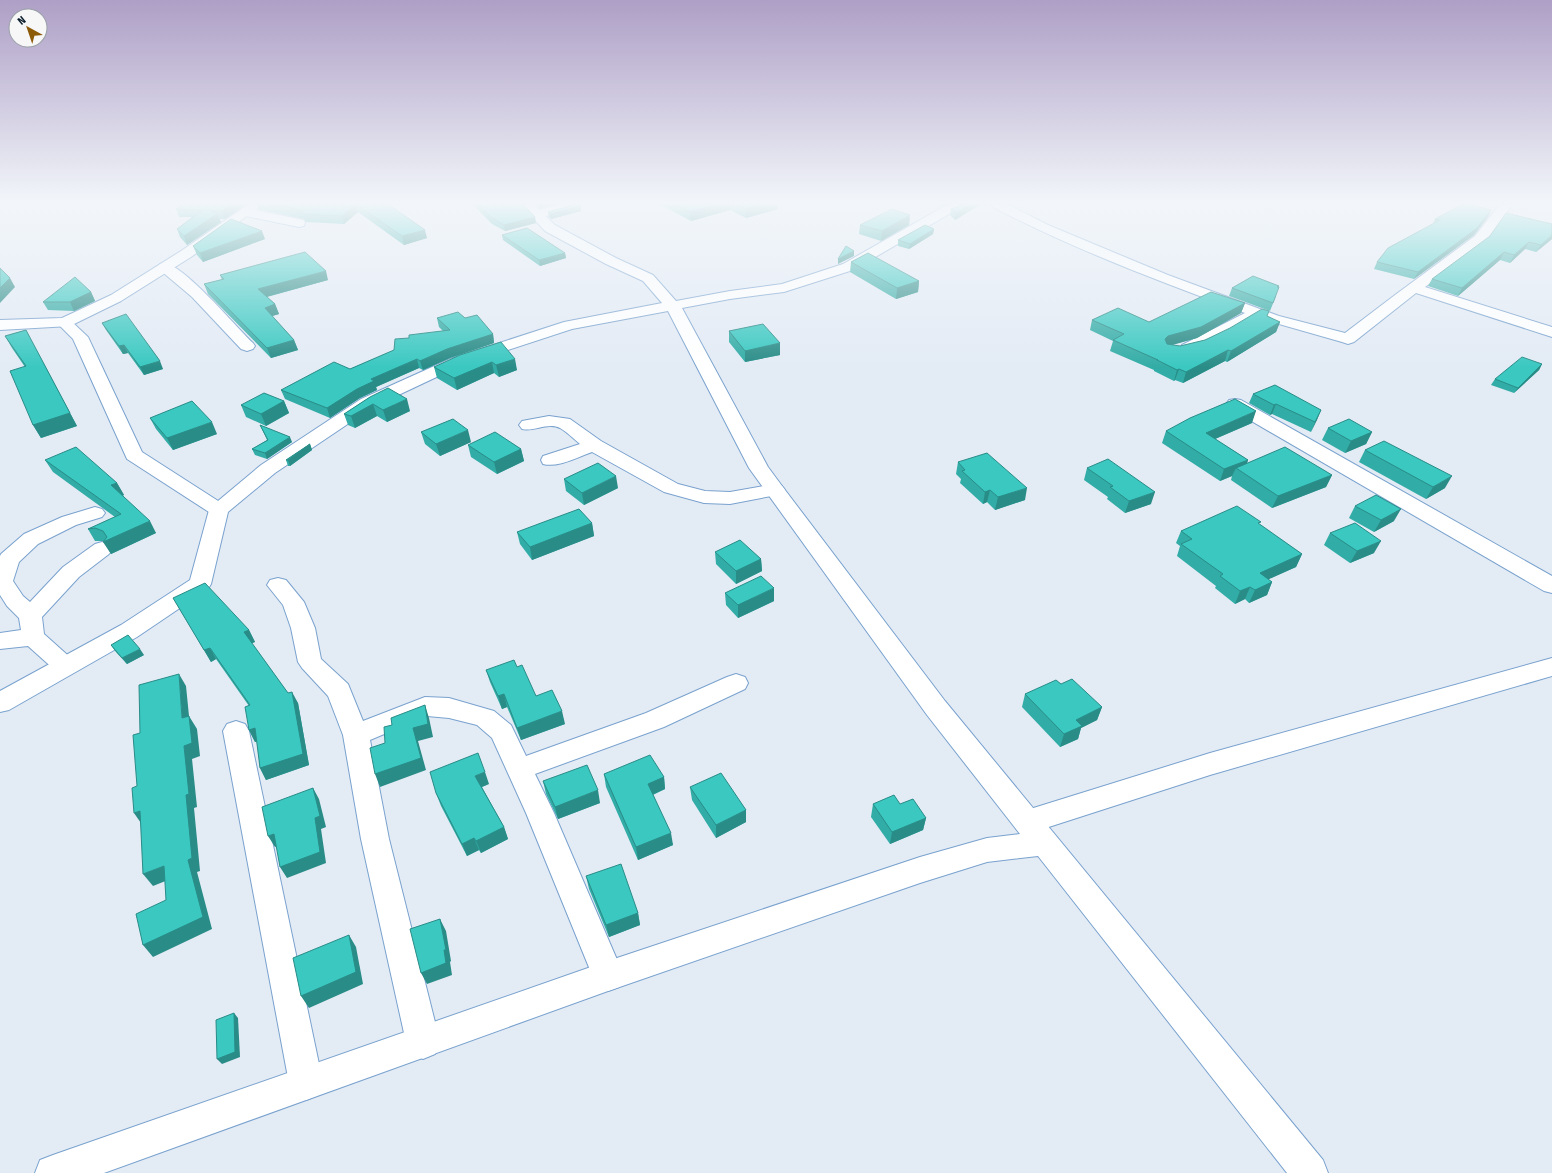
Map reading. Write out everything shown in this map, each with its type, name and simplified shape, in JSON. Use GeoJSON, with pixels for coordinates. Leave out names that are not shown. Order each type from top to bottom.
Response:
{"type":"FeatureCollection","features":[{"type":"Feature","properties":{"kind":"street"},"geometry":{"type":"LineString","coordinates":[[0,325],[65,322],[116,298],[177,259]]}},
{"type":"Feature","properties":{"kind":"street"},"geometry":{"type":"LineString","coordinates":[[607,259],[648,278],[673,306],[759,468],[775,490],[936,708],[1310,1173]]}},
{"type":"Feature","properties":{"kind":"street"},"geometry":{"type":"LineString","coordinates":[[0,703],[129,631],[200,584],[219,510],[268,469],[366,403],[456,362],[569,325],[730,295],[784,288],[848,267],[862,259]]}},
{"type":"Feature","properties":{"kind":"street"},"geometry":{"type":"LineString","coordinates":[[1117,259],[1274,320],[1348,339],[1453,259]]}},
{"type":"Feature","properties":{"kind":"street"},"geometry":{"type":"LineString","coordinates":[[165,267],[180,277],[227,327],[248,346]]}},
{"type":"Feature","properties":{"kind":"street"},"geometry":{"type":"LineString","coordinates":[[1414,288],[1552,332]]}},
{"type":"Feature","properties":{"kind":"street"},"geometry":{"type":"LineString","coordinates":[[1171,351],[1178,351],[1194,346],[1257,313]]}},
{"type":"Feature","properties":{"kind":"street"},"geometry":{"type":"LineString","coordinates":[[65,322],[80,337],[134,455],[219,510]]}},
{"type":"Feature","properties":{"kind":"street"},"geometry":{"type":"LineString","coordinates":[[1235,404],[1552,586]]}},
{"type":"Feature","properties":{"kind":"street"},"geometry":{"type":"LineString","coordinates":[[528,425],[549,421],[564,423],[594,444],[671,488],[704,497],[730,498],[775,490]]}},
{"type":"Feature","properties":{"kind":"street"},"geometry":{"type":"LineString","coordinates":[[550,460],[594,444]]}},
{"type":"Feature","properties":{"kind":"street"},"geometry":{"type":"LineString","coordinates":[[65,666],[32,626],[2,581],[9,559],[30,539],[69,521],[95,513]]}},
{"type":"Feature","properties":{"kind":"street"},"geometry":{"type":"LineString","coordinates":[[0,641],[32,626],[71,572],[102,549]]}},
{"type":"Feature","properties":{"kind":"street"},"geometry":{"type":"LineString","coordinates":[[278,585],[293,602],[303,628],[310,662],[339,691],[356,735],[375,839],[423,1042]]}},
{"type":"Feature","properties":{"kind":"street"},"geometry":{"type":"LineString","coordinates":[[53,1173],[608,976],[927,868],[987,850],[1210,764],[1552,667]]}},
{"type":"Feature","properties":{"kind":"street"},"geometry":{"type":"LineString","coordinates":[[519,769],[655,720],[736,683]]}},
{"type":"Feature","properties":{"kind":"street"},"geometry":{"type":"LineString","coordinates":[[356,735],[425,706],[450,708],[485,718],[502,732],[540,813],[608,976]]}},
{"type":"Feature","properties":{"kind":"street"},"geometry":{"type":"LineString","coordinates":[[236,731],[306,1083]]}},
{"type":"Feature","properties":{"kind":"building"},"geometry":{"type":"Polygon","coordinates":[[[280,259],[312,259],[326,271],[258,289],[275,304],[265,308],[294,340],[267,348],[204,284],[224,279],[220,275],[280,259]]]}},
{"type":"Feature","properties":{"kind":"building"},"geometry":{"type":"Polygon","coordinates":[[[857,259],[878,259],[919,281],[897,288],[851,262],[857,259]]]}},
{"type":"Feature","properties":{"kind":"building"},"geometry":{"type":"Polygon","coordinates":[[[1380,259],[1436,259],[1418,272],[1377,262],[1380,259]]]}},
{"type":"Feature","properties":{"kind":"building"},"geometry":{"type":"Polygon","coordinates":[[[1459,259],[1496,259],[1462,288],[1432,279],[1459,259]]]}},
{"type":"Feature","properties":{"kind":"building"},"geometry":{"type":"Polygon","coordinates":[[[0,268],[10,278],[0,288],[0,268]]]}},
{"type":"Feature","properties":{"kind":"building"},"geometry":{"type":"Polygon","coordinates":[[[1253,276],[1279,286],[1277,287],[1279,287],[1273,303],[1232,288],[1253,276]]]}},
{"type":"Feature","properties":{"kind":"building"},"geometry":{"type":"Polygon","coordinates":[[[75,277],[91,292],[70,302],[43,302],[75,277]]]}},
{"type":"Feature","properties":{"kind":"building"},"geometry":{"type":"Polygon","coordinates":[[[1211,292],[1245,303],[1201,327],[1168,336],[1165,339],[1167,344],[1180,346],[1205,340],[1230,328],[1262,309],[1269,311],[1267,316],[1280,322],[1231,351],[1228,350],[1186,372],[1179,369],[1177,370],[1113,340],[1124,334],[1092,320],[1118,308],[1149,322],[1211,292]]]}},
{"type":"Feature","properties":{"kind":"building"},"geometry":{"type":"Polygon","coordinates":[[[458,312],[465,318],[477,315],[493,334],[447,349],[420,361],[417,359],[371,379],[374,381],[357,389],[327,408],[281,390],[334,362],[350,369],[394,350],[395,339],[409,338],[409,335],[450,330],[437,318],[458,312]]]}},
{"type":"Feature","properties":{"kind":"building"},"geometry":{"type":"Polygon","coordinates":[[[126,314],[160,361],[140,367],[124,345],[119,346],[102,323],[126,314]]]}},
{"type":"Feature","properties":{"kind":"building"},"geometry":{"type":"Polygon","coordinates":[[[763,324],[780,343],[745,351],[729,331],[763,324]]]}},
{"type":"Feature","properties":{"kind":"building"},"geometry":{"type":"Polygon","coordinates":[[[26,330],[70,413],[33,425],[10,371],[26,366],[5,336],[26,330]]]}},
{"type":"Feature","properties":{"kind":"building"},"geometry":{"type":"Polygon","coordinates":[[[501,342],[515,359],[496,365],[492,362],[454,378],[434,367],[460,355],[501,342]]]}},
{"type":"Feature","properties":{"kind":"building"},"geometry":{"type":"Polygon","coordinates":[[[1522,357],[1542,364],[1518,388],[1495,379],[1522,357]]]}},
{"type":"Feature","properties":{"kind":"building"},"geometry":{"type":"Polygon","coordinates":[[[1275,385],[1321,410],[1315,422],[1276,404],[1274,405],[1253,394],[1275,385]]]}},
{"type":"Feature","properties":{"kind":"building"},"geometry":{"type":"Polygon","coordinates":[[[388,388],[407,399],[383,410],[373,404],[351,416],[344,414],[370,397],[388,388]]]}},
{"type":"Feature","properties":{"kind":"building"},"geometry":{"type":"Polygon","coordinates":[[[264,393],[284,401],[261,414],[241,405],[264,393]]]}},
{"type":"Feature","properties":{"kind":"building"},"geometry":{"type":"Polygon","coordinates":[[[1235,399],[1256,411],[1206,433],[1248,460],[1224,469],[1166,431],[1190,418],[1235,399]]]}},
{"type":"Feature","properties":{"kind":"building"},"geometry":{"type":"Polygon","coordinates":[[[192,401],[212,422],[167,438],[150,418],[192,401]]]}},
{"type":"Feature","properties":{"kind":"building"},"geometry":{"type":"Polygon","coordinates":[[[453,419],[468,430],[436,444],[421,432],[453,419]]]}},
{"type":"Feature","properties":{"kind":"building"},"geometry":{"type":"Polygon","coordinates":[[[1349,419],[1372,432],[1351,441],[1328,428],[1349,419]]]}},
{"type":"Feature","properties":{"kind":"building"},"geometry":{"type":"Polygon","coordinates":[[[260,425],[290,437],[265,453],[252,449],[268,440],[260,425]]]}},
{"type":"Feature","properties":{"kind":"building"},"geometry":{"type":"Polygon","coordinates":[[[495,432],[521,449],[494,462],[468,445],[495,432]]]}},
{"type":"Feature","properties":{"kind":"building"},"geometry":{"type":"Polygon","coordinates":[[[1384,441],[1452,476],[1433,487],[1365,450],[1384,441]]]}},
{"type":"Feature","properties":{"kind":"building"},"geometry":{"type":"Polygon","coordinates":[[[310,444],[288,460],[286,460],[310,444]]]}},
{"type":"Feature","properties":{"kind":"building"},"geometry":{"type":"Polygon","coordinates":[[[76,447],[117,483],[111,485],[150,521],[103,542],[107,537],[103,531],[95,528],[88,529],[121,514],[45,460],[76,447]]]}},
{"type":"Feature","properties":{"kind":"building"},"geometry":{"type":"Polygon","coordinates":[[[1285,447],[1332,475],[1278,496],[1236,468],[1285,447]]]}},
{"type":"Feature","properties":{"kind":"building"},"geometry":{"type":"Polygon","coordinates":[[[987,453],[1027,488],[998,497],[990,490],[985,492],[962,471],[965,470],[958,462],[987,453]]]}},
{"type":"Feature","properties":{"kind":"building"},"geometry":{"type":"Polygon","coordinates":[[[1108,459],[1155,492],[1129,501],[1110,487],[1113,486],[1087,468],[1108,459]]]}},
{"type":"Feature","properties":{"kind":"building"},"geometry":{"type":"Polygon","coordinates":[[[598,463],[616,476],[582,493],[564,479],[598,463]]]}},
{"type":"Feature","properties":{"kind":"building"},"geometry":{"type":"Polygon","coordinates":[[[1376,495],[1401,509],[1381,520],[1355,506],[1376,495]]]}},
{"type":"Feature","properties":{"kind":"building"},"geometry":{"type":"Polygon","coordinates":[[[1237,506],[1261,522],[1258,523],[1302,554],[1260,573],[1272,582],[1255,590],[1250,587],[1240,591],[1220,576],[1223,574],[1181,544],[1192,539],[1181,531],[1237,506]]]}},
{"type":"Feature","properties":{"kind":"building"},"geometry":{"type":"Polygon","coordinates":[[[579,509],[592,523],[530,547],[517,532],[541,523],[579,509]]]}},
{"type":"Feature","properties":{"kind":"building"},"geometry":{"type":"Polygon","coordinates":[[[1355,523],[1381,541],[1357,551],[1330,533],[1355,523]]]}},
{"type":"Feature","properties":{"kind":"building"},"geometry":{"type":"Polygon","coordinates":[[[740,540],[761,559],[736,571],[715,552],[740,540]]]}},
{"type":"Feature","properties":{"kind":"building"},"geometry":{"type":"Polygon","coordinates":[[[761,576],[774,588],[738,605],[725,593],[761,576]]]}},
{"type":"Feature","properties":{"kind":"building"},"geometry":{"type":"Polygon","coordinates":[[[205,583],[249,630],[244,632],[288,693],[292,692],[303,754],[260,768],[255,728],[249,730],[245,707],[250,705],[210,648],[204,650],[173,598],[205,583]]]}},
{"type":"Feature","properties":{"kind":"building"},"geometry":{"type":"Polygon","coordinates":[[[128,635],[140,649],[122,658],[111,645],[128,635]]]}},
{"type":"Feature","properties":{"kind":"building"},"geometry":{"type":"Polygon","coordinates":[[[514,660],[517,667],[522,665],[536,696],[552,690],[562,711],[517,728],[504,694],[498,696],[486,670],[514,660]]]}},
{"type":"Feature","properties":{"kind":"building"},"geometry":{"type":"Polygon","coordinates":[[[179,674],[182,718],[189,716],[192,743],[184,746],[189,794],[186,795],[192,858],[188,860],[203,917],[143,945],[136,914],[166,900],[164,866],[143,874],[140,811],[134,813],[132,788],[137,786],[133,735],[140,733],[139,685],[179,674]]]}},
{"type":"Feature","properties":{"kind":"building"},"geometry":{"type":"Polygon","coordinates":[[[1072,679],[1102,707],[1076,720],[1082,726],[1064,734],[1025,694],[1056,680],[1061,684],[1072,679]]]}},
{"type":"Feature","properties":{"kind":"building"},"geometry":{"type":"Polygon","coordinates":[[[425,705],[428,724],[413,728],[421,758],[375,774],[370,748],[385,743],[384,727],[392,725],[391,718],[425,705]]]}},
{"type":"Feature","properties":{"kind":"building"},"geometry":{"type":"Polygon","coordinates":[[[478,753],[485,772],[475,776],[504,827],[476,841],[474,838],[462,844],[436,793],[430,772],[478,753]]]}},
{"type":"Feature","properties":{"kind":"building"},"geometry":{"type":"Polygon","coordinates":[[[650,755],[664,777],[648,784],[671,833],[636,847],[604,774],[650,755]]]}},
{"type":"Feature","properties":{"kind":"building"},"geometry":{"type":"Polygon","coordinates":[[[587,765],[598,790],[555,807],[543,781],[587,765]]]}},
{"type":"Feature","properties":{"kind":"building"},"geometry":{"type":"Polygon","coordinates":[[[721,773],[746,810],[716,825],[690,787],[721,773]]]}},
{"type":"Feature","properties":{"kind":"building"},"geometry":{"type":"Polygon","coordinates":[[[313,788],[320,816],[315,818],[320,852],[280,867],[274,834],[268,836],[262,807],[313,788]]]}},
{"type":"Feature","properties":{"kind":"building"},"geometry":{"type":"Polygon","coordinates":[[[894,795],[900,804],[913,799],[926,818],[892,832],[873,804],[894,795]]]}},
{"type":"Feature","properties":{"kind":"building"},"geometry":{"type":"Polygon","coordinates":[[[621,864],[638,913],[606,925],[586,876],[621,864]]]}},
{"type":"Feature","properties":{"kind":"building"},"geometry":{"type":"Polygon","coordinates":[[[440,919],[446,950],[444,950],[446,963],[421,973],[410,929],[440,919]]]}},
{"type":"Feature","properties":{"kind":"building"},"geometry":{"type":"Polygon","coordinates":[[[349,935],[356,972],[301,996],[293,958],[349,935]]]}},
{"type":"Feature","properties":{"kind":"building"},"geometry":{"type":"Polygon","coordinates":[[[234,1013],[235,1052],[217,1059],[216,1020],[234,1013]]]}}]}
